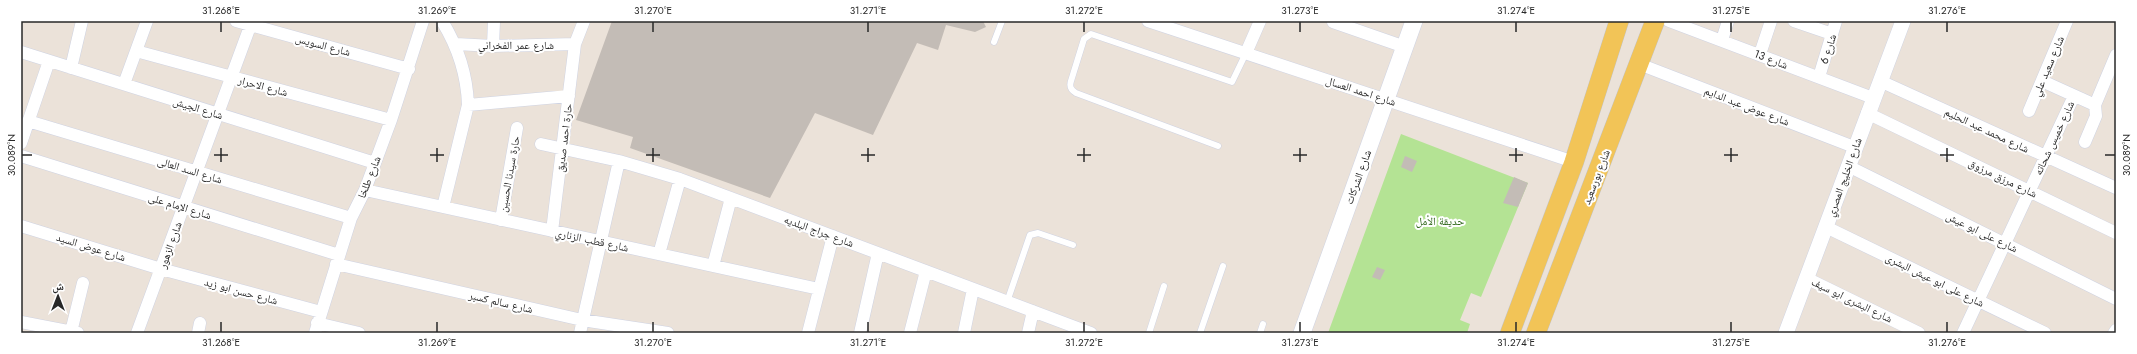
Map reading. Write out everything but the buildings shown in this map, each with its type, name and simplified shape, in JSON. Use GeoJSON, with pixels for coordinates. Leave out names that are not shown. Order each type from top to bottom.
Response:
{"type":"FeatureCollection","features":[{"type":"Feature","properties":{"kind":"main road","name":"شارع الشركات"},"geometry":{"type":"LineString","coordinates":[[1302,333],[1414,21]]}},
{"type":"Feature","properties":{"kind":"main road"},"geometry":{"type":"LineString","coordinates":[[1510,333],[1574,162],[1619,21]]}},
{"type":"Feature","properties":{"kind":"main road","name":"شارع بورسعيد"},"geometry":{"type":"LineString","coordinates":[[1536,333],[1655,21]]}},
{"type":"Feature","properties":{"kind":"street"},"geometry":{"type":"LineString","coordinates":[[71,68],[82,21]]}},
{"type":"Feature","properties":{"kind":"street"},"geometry":{"type":"LineString","coordinates":[[124,84],[147,21]]}},
{"type":"Feature","properties":{"kind":"street","name":"شارع السويس"},"geometry":{"type":"LineString","coordinates":[[236,21],[251,23],[409,69]]}},
{"type":"Feature","properties":{"kind":"street","name":"شارع طلخا"},"geometry":{"type":"LineString","coordinates":[[318,323],[351,218],[365,190],[391,120],[409,69],[423,21]]}},
{"type":"Feature","properties":{"kind":"street"},"geometry":{"type":"LineString","coordinates":[[442,21],[456,44],[468,91],[468,105],[443,207]]}},
{"type":"Feature","properties":{"kind":"street"},"geometry":{"type":"LineString","coordinates":[[493,46],[494,21]]}},
{"type":"Feature","properties":{"kind":"street","name":"حارة احمد صديق"},"geometry":{"type":"LineString","coordinates":[[552,231],[575,44],[584,21]]}},
{"type":"Feature","properties":{"kind":"street","name":"شارع احمد العسال"},"geometry":{"type":"LineString","coordinates":[[1148,21],[1574,162]]}},
{"type":"Feature","properties":{"kind":"street"},"geometry":{"type":"LineString","coordinates":[[1246,53],[1260,21]]}},
{"type":"Feature","properties":{"kind":"street","name":"شارع 13"},"geometry":{"type":"LineString","coordinates":[[1669,21],[1760,54],[1873,98]]}},
{"type":"Feature","properties":{"kind":"street"},"geometry":{"type":"LineString","coordinates":[[1722,40],[1728,21]]}},
{"type":"Feature","properties":{"kind":"street"},"geometry":{"type":"LineString","coordinates":[[1760,54],[1771,21]]}},
{"type":"Feature","properties":{"kind":"street"},"geometry":{"type":"LineString","coordinates":[[1794,21],[1832,34]]}},
{"type":"Feature","properties":{"kind":"street","name":"شارع 6"},"geometry":{"type":"LineString","coordinates":[[1819,77],[1836,21]]}},
{"type":"Feature","properties":{"kind":"street","name":"شارع الخليج المصري"},"geometry":{"type":"LineString","coordinates":[[1788,332],[1854,147],[1903,21]]}},
{"type":"Feature","properties":{"kind":"street","name":"شارع سعيد علي"},"geometry":{"type":"LineString","coordinates":[[2029,111],[2067,21]]}},
{"type":"Feature","properties":{"kind":"street"},"geometry":{"type":"LineString","coordinates":[[1333,22],[1405,47]]}},
{"type":"Feature","properties":{"kind":"street","name":"شارع الزهور"},"geometry":{"type":"LineString","coordinates":[[137,333],[251,23]]}},
{"type":"Feature","properties":{"kind":"street","name":"شارع عمر الفخراني"},"geometry":{"type":"LineString","coordinates":[[456,44],[493,46],[575,44]]}},
{"type":"Feature","properties":{"kind":"street","name":"شارع الاحرار"},"geometry":{"type":"LineString","coordinates":[[136,51],[391,120]]}},
{"type":"Feature","properties":{"kind":"street","name":"شارع الجيش"},"geometry":{"type":"LineString","coordinates":[[21,52],[375,163]]}},
{"type":"Feature","properties":{"kind":"street"},"geometry":{"type":"LineString","coordinates":[[2085,142],[2096,116],[2095,105],[2116,55]]}},
{"type":"Feature","properties":{"kind":"street"},"geometry":{"type":"LineString","coordinates":[[21,143],[28,121],[27,107],[49,61]]}},
{"type":"Feature","properties":{"kind":"street","name":"شارع عوض عبد الدايم"},"geometry":{"type":"LineString","coordinates":[[1639,64],[1854,147]]}},
{"type":"Feature","properties":{"kind":"street","name":"شارع محمد عبد الحليم"},"geometry":{"type":"LineString","coordinates":[[1880,81],[2116,188]]}},
{"type":"Feature","properties":{"kind":"street"},"geometry":{"type":"LineString","coordinates":[[2042,81],[2095,105]]}},
{"type":"Feature","properties":{"kind":"street"},"geometry":{"type":"LineString","coordinates":[[468,105],[569,96]]}},
{"type":"Feature","properties":{"kind":"street","name":"شارع خميس شحاته"},"geometry":{"type":"LineString","coordinates":[[1963,333],[2074,96]]}},
{"type":"Feature","properties":{"kind":"street","name":"شارع مرزق مرزوق"},"geometry":{"type":"LineString","coordinates":[[1867,114],[2116,233]]}},
{"type":"Feature","properties":{"kind":"street","name":"شارع السد العالى"},"geometry":{"type":"LineString","coordinates":[[28,121],[351,218]]}},
{"type":"Feature","properties":{"kind":"street","name":"حارة سيدنا الحسين"},"geometry":{"type":"LineString","coordinates":[[501,220],[517,128]]}},
{"type":"Feature","properties":{"kind":"street","name":"شارع جراج البلديه"},"geometry":{"type":"LineString","coordinates":[[541,144],[563,147],[619,161],[680,180],[1091,333]]}},
{"type":"Feature","properties":{"kind":"street","name":"شارع الإمام على"},"geometry":{"type":"LineString","coordinates":[[21,156],[184,207],[337,260]]}},
{"type":"Feature","properties":{"kind":"street"},"geometry":{"type":"LineString","coordinates":[[580,333],[619,161]]}},
{"type":"Feature","properties":{"kind":"street","name":"شارع على ابو عيش"},"geometry":{"type":"LineString","coordinates":[[1848,166],[2116,299]]}},
{"type":"Feature","properties":{"kind":"street"},"geometry":{"type":"LineString","coordinates":[[659,254],[680,180]]}},
{"type":"Feature","properties":{"kind":"street","name":"شارع قطب الزناري"},"geometry":{"type":"LineString","coordinates":[[365,190],[819,289]]}},
{"type":"Feature","properties":{"kind":"street"},"geometry":{"type":"LineString","coordinates":[[713,266],[731,198]]}},
{"type":"Feature","properties":{"kind":"street","name":"شارع عوض السيد"},"geometry":{"type":"LineString","coordinates":[[21,226],[161,269]]}},
{"type":"Feature","properties":{"kind":"street","name":"شارع على ابو عيش البشرى"},"geometry":{"type":"LineString","coordinates":[[1826,227],[2045,333]]}},
{"type":"Feature","properties":{"kind":"street"},"geometry":{"type":"LineString","coordinates":[[808,333],[833,236]]}},
{"type":"Feature","properties":{"kind":"street"},"geometry":{"type":"LineString","coordinates":[[860,333],[878,253]]}},
{"type":"Feature","properties":{"kind":"street","name":"شارع سالم كسبر"},"geometry":{"type":"LineString","coordinates":[[337,260],[582,320],[668,333]]}},
{"type":"Feature","properties":{"kind":"street","name":"شارع حسن ابو زيد"},"geometry":{"type":"LineString","coordinates":[[161,269],[318,323],[359,333]]}},
{"type":"Feature","properties":{"kind":"street"},"geometry":{"type":"LineString","coordinates":[[910,333],[926,271]]}},
{"type":"Feature","properties":{"kind":"street","name":"شارع البشرى ابو سيف"},"geometry":{"type":"LineString","coordinates":[[1806,278],[1919,333]]}},
{"type":"Feature","properties":{"kind":"street"},"geometry":{"type":"LineString","coordinates":[[28,327],[74,332],[83,284]]}},
{"type":"Feature","properties":{"kind":"street"},"geometry":{"type":"LineString","coordinates":[[964,333],[973,289]]}},
{"type":"Feature","properties":{"kind":"street"},"geometry":{"type":"LineString","coordinates":[[1028,333],[1033,312]]}},
{"type":"Feature","properties":{"kind":"lane"},"geometry":{"type":"LineString","coordinates":[[994,42],[1002,21]]}},
{"type":"Feature","properties":{"kind":"lane"},"geometry":{"type":"LineString","coordinates":[[1218,146],[1076,93],[1070,86],[1071,81],[1084,39],[1091,34],[1232,82],[1246,53]]}},
{"type":"Feature","properties":{"kind":"lane"},"geometry":{"type":"LineString","coordinates":[[1007,302],[1030,235],[1038,233],[1072,246]]}},
{"type":"Feature","properties":{"kind":"lane"},"geometry":{"type":"LineString","coordinates":[[1200,333],[1223,266]]}},
{"type":"Feature","properties":{"kind":"lane"},"geometry":{"type":"LineString","coordinates":[[1158,333],[1150,332],[1164,286]]}},
{"type":"Feature","properties":{"kind":"lane"},"geometry":{"type":"LineString","coordinates":[[1260,333],[1263,324]]}},
{"type":"Feature","properties":{"kind":"green space","name":"حديقة الأمل"},"geometry":{"type":"Polygon","coordinates":[[[1401,134],[1528,183],[1481,297],[1471,293],[1460,320],[1470,324],[1467,333],[1328,333],[1401,134]]]}}]}
